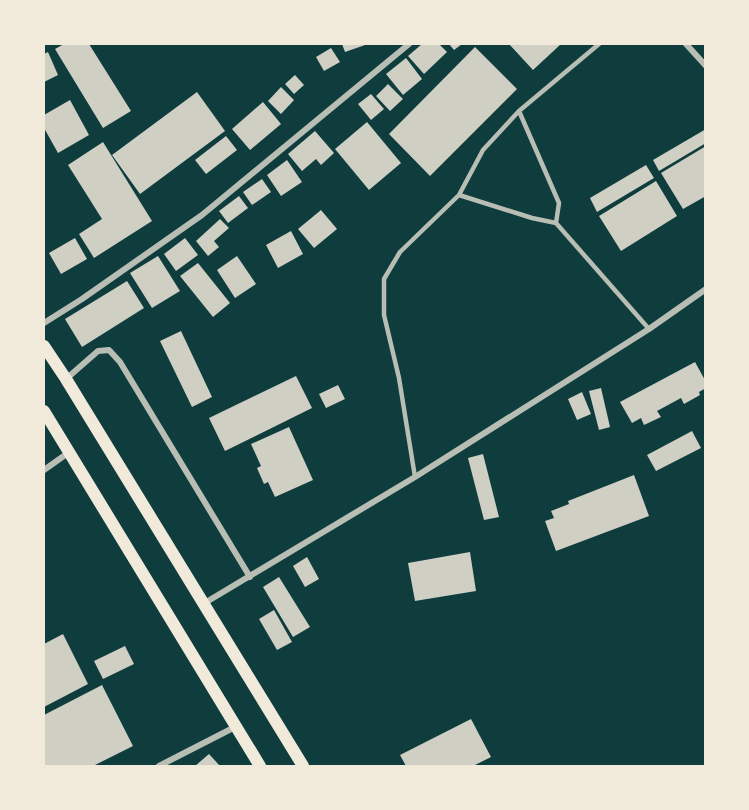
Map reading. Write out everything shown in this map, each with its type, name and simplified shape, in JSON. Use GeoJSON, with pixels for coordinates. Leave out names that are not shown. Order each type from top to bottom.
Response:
{"type":"FeatureCollection","features":[{"type":"Feature","properties":{"kind":"main road"},"geometry":{"type":"LineString","coordinates":[[44,346],[303,766]]}},
{"type":"Feature","properties":{"kind":"main road"},"geometry":{"type":"LineString","coordinates":[[44,411],[260,766]]}},
{"type":"Feature","properties":{"kind":"street"},"geometry":{"type":"LineString","coordinates":[[44,323],[202,215],[409,44]]}},
{"type":"Feature","properties":{"kind":"street"},"geometry":{"type":"LineString","coordinates":[[687,44],[705,66]]}},
{"type":"Feature","properties":{"kind":"street"},"geometry":{"type":"LineString","coordinates":[[202,605],[415,477],[649,329],[705,289]]}},
{"type":"Feature","properties":{"kind":"street"},"geometry":{"type":"LineString","coordinates":[[66,379],[98,351],[109,350],[120,362],[250,577]]}},
{"type":"Feature","properties":{"kind":"street"},"geometry":{"type":"LineString","coordinates":[[44,470],[68,453]]}},
{"type":"Feature","properties":{"kind":"street"},"geometry":{"type":"LineString","coordinates":[[159,766],[235,727]]}},
{"type":"Feature","properties":{"kind":"lane"},"geometry":{"type":"LineString","coordinates":[[415,477],[399,378],[384,315],[384,279],[399,252],[459,195],[483,150],[519,111],[599,44]]}},
{"type":"Feature","properties":{"kind":"lane"},"geometry":{"type":"LineString","coordinates":[[519,111],[559,203],[556,223]]}},
{"type":"Feature","properties":{"kind":"lane"},"geometry":{"type":"LineString","coordinates":[[459,195],[556,223],[649,329]]}},
{"type":"Feature","properties":{"kind":"building"},"geometry":{"type":"Polygon","coordinates":[[[64,44],[89,44],[131,111],[103,128],[55,49],[64,44]]]}},
{"type":"Feature","properties":{"kind":"building"},"geometry":{"type":"Polygon","coordinates":[[[342,44],[368,44],[345,52],[342,44]]]}},
{"type":"Feature","properties":{"kind":"building"},"geometry":{"type":"Polygon","coordinates":[[[422,44],[439,44],[447,52],[424,74],[408,56],[422,44]]]}},
{"type":"Feature","properties":{"kind":"building"},"geometry":{"type":"Polygon","coordinates":[[[449,44],[462,44],[454,50],[449,44]]]}},
{"type":"Feature","properties":{"kind":"building"},"geometry":{"type":"Polygon","coordinates":[[[509,44],[561,44],[533,70],[509,44]]]}},
{"type":"Feature","properties":{"kind":"building"},"geometry":{"type":"Polygon","coordinates":[[[475,47],[517,89],[430,176],[389,134],[475,47]]]}},
{"type":"Feature","properties":{"kind":"building"},"geometry":{"type":"Polygon","coordinates":[[[331,48],[340,62],[324,71],[316,57],[331,48]]]}},
{"type":"Feature","properties":{"kind":"building"},"geometry":{"type":"Polygon","coordinates":[[[48,52],[58,75],[44,82],[44,54],[48,52]]]}},
{"type":"Feature","properties":{"kind":"building"},"geometry":{"type":"Polygon","coordinates":[[[406,58],[422,79],[403,95],[386,74],[406,58]]]}},
{"type":"Feature","properties":{"kind":"building"},"geometry":{"type":"Polygon","coordinates":[[[295,75],[304,85],[294,94],[285,84],[295,75]]]}},
{"type":"Feature","properties":{"kind":"building"},"geometry":{"type":"Polygon","coordinates":[[[388,84],[403,99],[390,111],[376,96],[388,84]]]}},
{"type":"Feature","properties":{"kind":"building"},"geometry":{"type":"Polygon","coordinates":[[[281,87],[294,100],[281,114],[268,101],[281,87]]]}},
{"type":"Feature","properties":{"kind":"building"},"geometry":{"type":"Polygon","coordinates":[[[197,92],[225,131],[140,194],[112,155],[197,92]]]}},
{"type":"Feature","properties":{"kind":"building"},"geometry":{"type":"Polygon","coordinates":[[[371,94],[384,109],[371,120],[358,104],[371,94]]]}},
{"type":"Feature","properties":{"kind":"building"},"geometry":{"type":"Polygon","coordinates":[[[70,100],[89,135],[58,153],[44,128],[44,115],[70,100]]]}},
{"type":"Feature","properties":{"kind":"building"},"geometry":{"type":"Polygon","coordinates":[[[263,102],[281,124],[250,150],[232,129],[263,102]]]}},
{"type":"Feature","properties":{"kind":"building"},"geometry":{"type":"Polygon","coordinates":[[[367,122],[401,163],[369,190],[335,149],[367,122]]]}},
{"type":"Feature","properties":{"kind":"building"},"geometry":{"type":"Polygon","coordinates":[[[706,129],[706,143],[659,171],[653,160],[706,129]]]}},
{"type":"Feature","properties":{"kind":"building"},"geometry":{"type":"Polygon","coordinates":[[[315,131],[334,153],[321,165],[316,159],[302,171],[288,154],[315,131]]]}},
{"type":"Feature","properties":{"kind":"building"},"geometry":{"type":"Polygon","coordinates":[[[226,136],[237,150],[206,174],[195,160],[226,136]]]}},
{"type":"Feature","properties":{"kind":"building"},"geometry":{"type":"Polygon","coordinates":[[[103,142],[152,221],[94,258],[79,234],[102,219],[68,165],[103,142]]]}},
{"type":"Feature","properties":{"kind":"building"},"geometry":{"type":"Polygon","coordinates":[[[706,146],[706,196],[683,209],[661,173],[706,146]]]}},
{"type":"Feature","properties":{"kind":"building"},"geometry":{"type":"Polygon","coordinates":[[[287,160],[302,182],[281,196],[267,175],[287,160]]]}},
{"type":"Feature","properties":{"kind":"building"},"geometry":{"type":"Polygon","coordinates":[[[646,165],[654,178],[597,212],[590,198],[646,165]]]}},
{"type":"Feature","properties":{"kind":"building"},"geometry":{"type":"Polygon","coordinates":[[[262,179],[271,192],[252,205],[243,192],[262,179]]]}},
{"type":"Feature","properties":{"kind":"building"},"geometry":{"type":"Polygon","coordinates":[[[656,181],[677,216],[621,251],[599,216],[656,181]]]}},
{"type":"Feature","properties":{"kind":"building"},"geometry":{"type":"Polygon","coordinates":[[[239,196],[248,208],[228,223],[219,211],[239,196]]]}},
{"type":"Feature","properties":{"kind":"building"},"geometry":{"type":"Polygon","coordinates":[[[321,210],[337,229],[314,248],[298,229],[321,210]]]}},
{"type":"Feature","properties":{"kind":"building"},"geometry":{"type":"Polygon","coordinates":[[[220,219],[229,228],[214,241],[219,247],[208,256],[196,241],[220,219]]]}},
{"type":"Feature","properties":{"kind":"building"},"geometry":{"type":"Polygon","coordinates":[[[291,231],[303,254],[278,268],[266,245],[291,231]]]}},
{"type":"Feature","properties":{"kind":"building"},"geometry":{"type":"Polygon","coordinates":[[[75,238],[87,259],[61,274],[49,253],[75,238]]]}},
{"type":"Feature","properties":{"kind":"building"},"geometry":{"type":"Polygon","coordinates":[[[185,238],[198,255],[176,271],[164,254],[185,238]]]}},
{"type":"Feature","properties":{"kind":"building"},"geometry":{"type":"Polygon","coordinates":[[[158,256],[180,291],[152,308],[130,273],[158,256]]]}},
{"type":"Feature","properties":{"kind":"building"},"geometry":{"type":"Polygon","coordinates":[[[237,256],[256,284],[235,298],[217,270],[237,256]]]}},
{"type":"Feature","properties":{"kind":"building"},"geometry":{"type":"Polygon","coordinates":[[[198,263],[230,303],[213,317],[180,276],[198,263]]]}},
{"type":"Feature","properties":{"kind":"building"},"geometry":{"type":"Polygon","coordinates":[[[127,281],[144,308],[82,347],[65,319],[127,281]]]}},
{"type":"Feature","properties":{"kind":"building"},"geometry":{"type":"Polygon","coordinates":[[[181,331],[212,397],[192,407],[160,341],[181,331]]]}},
{"type":"Feature","properties":{"kind":"building"},"geometry":{"type":"Polygon","coordinates":[[[695,362],[706,382],[706,388],[699,392],[700,395],[684,404],[681,398],[657,411],[661,417],[644,425],[641,418],[632,423],[620,402],[695,362]]]}},
{"type":"Feature","properties":{"kind":"building"},"geometry":{"type":"Polygon","coordinates":[[[296,376],[312,408],[225,451],[209,418],[296,376]]]}},
{"type":"Feature","properties":{"kind":"building"},"geometry":{"type":"Polygon","coordinates":[[[338,385],[345,399],[326,408],[319,394],[338,385]]]}},
{"type":"Feature","properties":{"kind":"building"},"geometry":{"type":"Polygon","coordinates":[[[601,388],[610,427],[599,430],[589,391],[601,388]]]}},
{"type":"Feature","properties":{"kind":"building"},"geometry":{"type":"Polygon","coordinates":[[[582,392],[591,414],[577,420],[568,399],[582,392]]]}},
{"type":"Feature","properties":{"kind":"building"},"geometry":{"type":"Polygon","coordinates":[[[289,427],[313,480],[275,497],[268,482],[264,484],[257,468],[261,466],[251,444],[289,427]]]}},
{"type":"Feature","properties":{"kind":"building"},"geometry":{"type":"Polygon","coordinates":[[[692,431],[701,448],[656,471],[647,455],[692,431]]]}},
{"type":"Feature","properties":{"kind":"building"},"geometry":{"type":"Polygon","coordinates":[[[483,454],[499,517],[484,520],[468,458],[483,454]]]}},
{"type":"Feature","properties":{"kind":"building"},"geometry":{"type":"Polygon","coordinates":[[[634,475],[649,516],[556,551],[545,521],[554,518],[551,511],[569,504],[568,501],[634,475]]]}},
{"type":"Feature","properties":{"kind":"building"},"geometry":{"type":"Polygon","coordinates":[[[470,552],[476,591],[415,601],[408,563],[470,552]]]}},
{"type":"Feature","properties":{"kind":"building"},"geometry":{"type":"Polygon","coordinates":[[[307,557],[319,579],[305,587],[293,566],[307,557]]]}},
{"type":"Feature","properties":{"kind":"building"},"geometry":{"type":"Polygon","coordinates":[[[279,577],[310,627],[293,637],[263,587],[279,577]]]}},
{"type":"Feature","properties":{"kind":"building"},"geometry":{"type":"Polygon","coordinates":[[[274,610],[292,642],[277,650],[259,619],[274,610]]]}},
{"type":"Feature","properties":{"kind":"building"},"geometry":{"type":"Polygon","coordinates":[[[63,634],[88,684],[44,707],[44,644],[63,634]]]}},
{"type":"Feature","properties":{"kind":"building"},"geometry":{"type":"Polygon","coordinates":[[[125,646],[134,664],[103,679],[94,661],[125,646]]]}},
{"type":"Feature","properties":{"kind":"building"},"geometry":{"type":"Polygon","coordinates":[[[102,685],[133,746],[93,766],[44,766],[44,715],[102,685]]]}},
{"type":"Feature","properties":{"kind":"building"},"geometry":{"type":"Polygon","coordinates":[[[471,719],[491,757],[473,766],[406,766],[400,755],[471,719]]]}},
{"type":"Feature","properties":{"kind":"building"},"geometry":{"type":"Polygon","coordinates":[[[209,754],[220,766],[195,766],[209,754]]]}}]}
